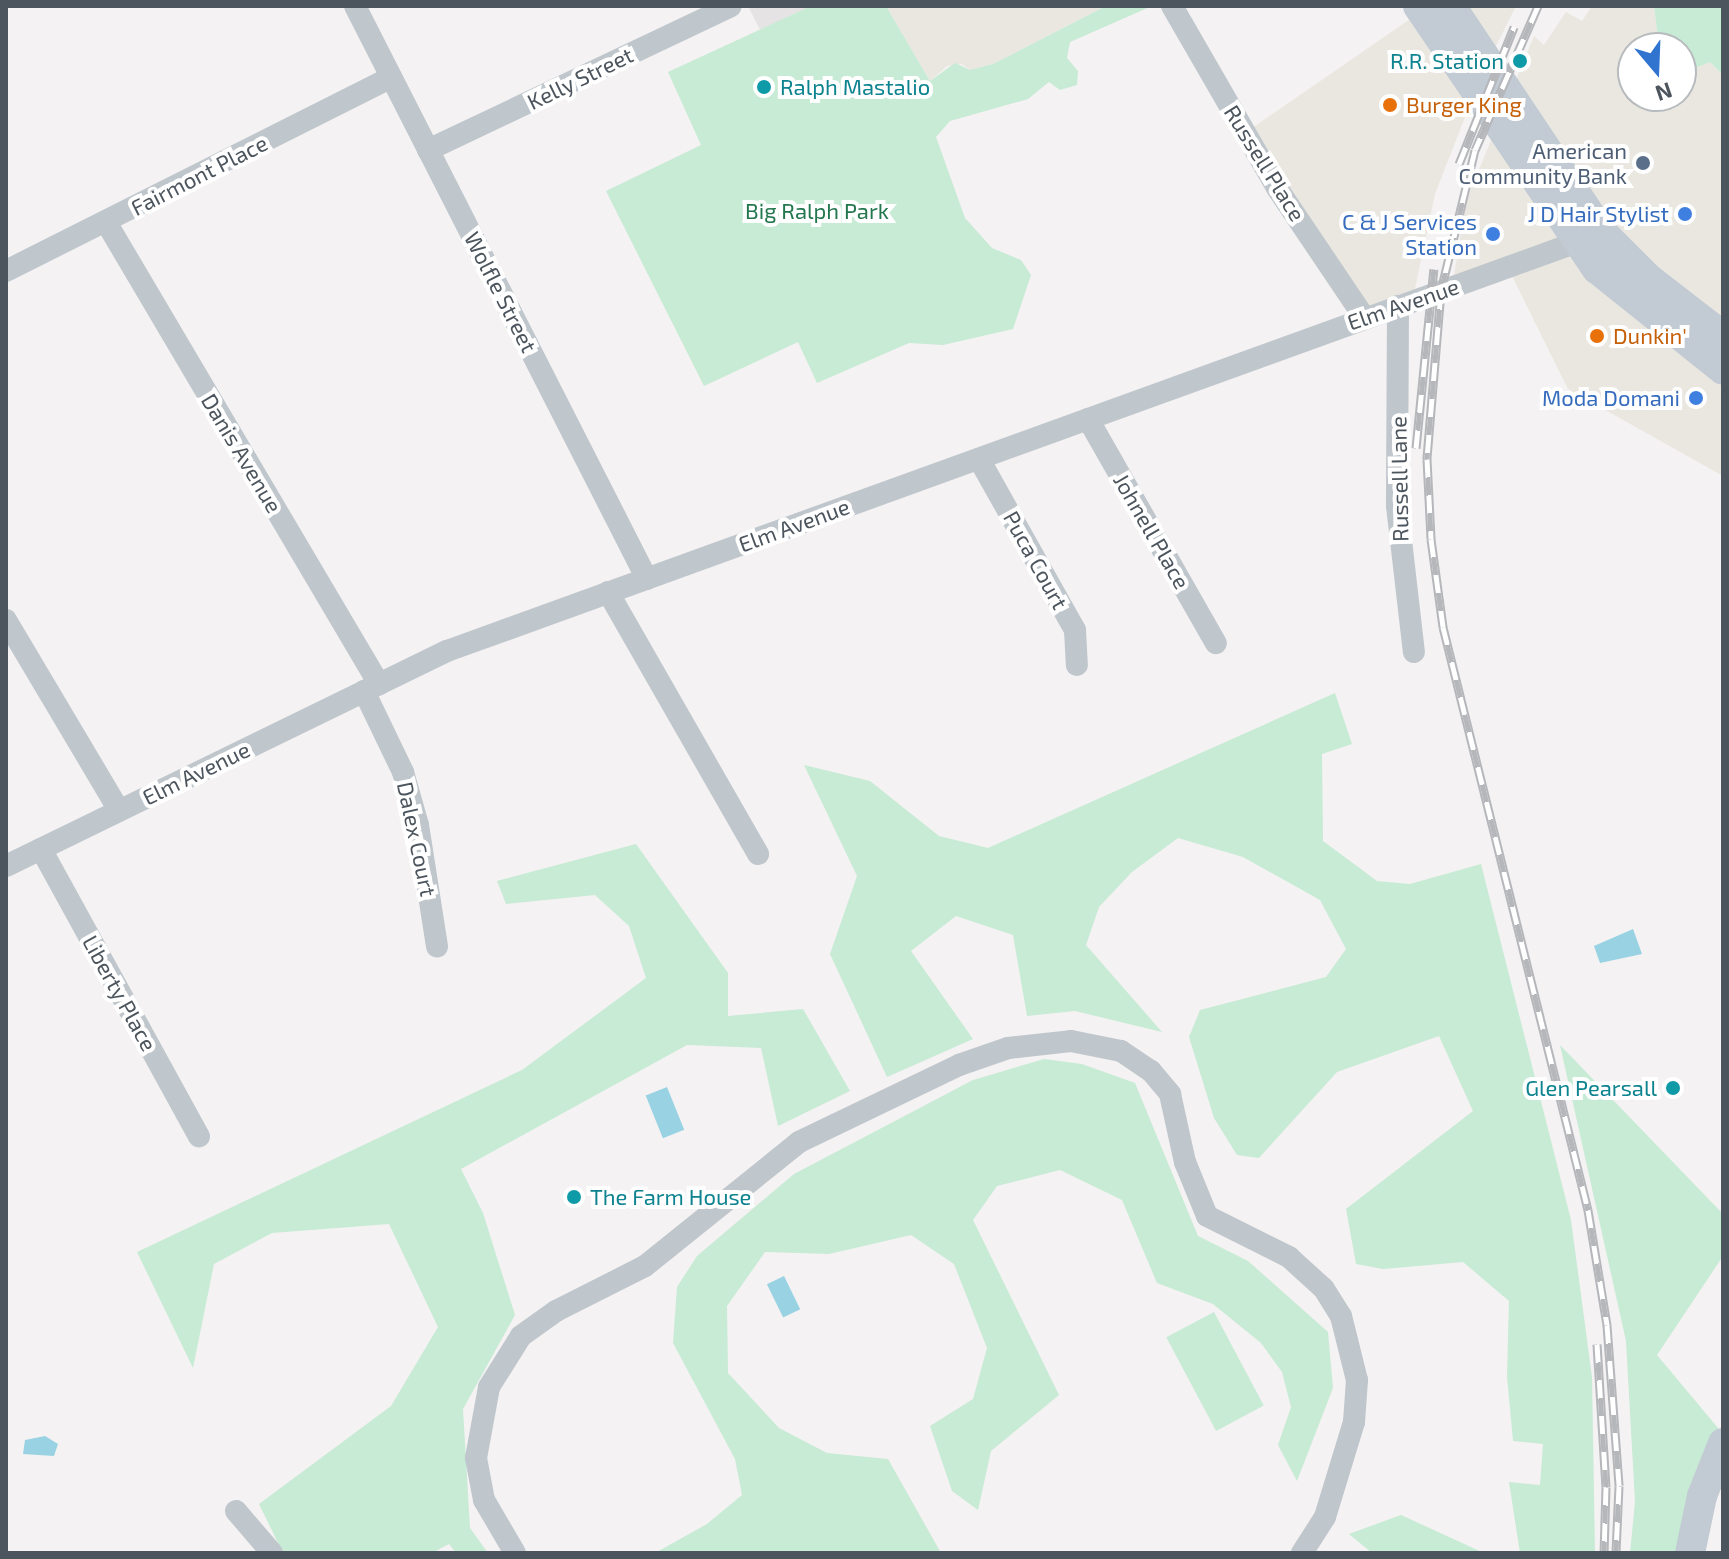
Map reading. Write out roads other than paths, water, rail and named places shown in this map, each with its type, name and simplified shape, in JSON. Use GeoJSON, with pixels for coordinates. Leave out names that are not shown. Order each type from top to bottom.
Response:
{"type":"FeatureCollection","features":[{"type":"Feature","properties":{"kind":"main road"},"geometry":{"type":"LineString","coordinates":[[1418,6],[1644,311],[1723,370]]}},
{"type":"Feature","properties":{"kind":"main road"},"geometry":{"type":"LineString","coordinates":[[1451,6],[1588,237],[1723,336]]}},
{"type":"Feature","properties":{"kind":"main road"},"geometry":{"type":"LineString","coordinates":[[1690,1553],[1702,1496],[1723,1443]]}},
{"type":"Feature","properties":{"kind":"street","name":"Wolfle Street"},"geometry":{"type":"LineString","coordinates":[[355,6],[647,579]]}},
{"type":"Feature","properties":{"kind":"street","name":"Kelly Street"},"geometry":{"type":"LineString","coordinates":[[428,150],[731,6]]}},
{"type":"Feature","properties":{"kind":"street","name":"Russell Place"},"geometry":{"type":"LineString","coordinates":[[1172,6],[1277,188],[1364,317]]}},
{"type":"Feature","properties":{"kind":"street","name":"Fairmont Place"},"geometry":{"type":"LineString","coordinates":[[6,271],[391,77]]}},
{"type":"Feature","properties":{"kind":"street","name":"Danis Avenue"},"geometry":{"type":"LineString","coordinates":[[106,222],[372,687]]}},
{"type":"Feature","properties":{"kind":"street","name":"Elm Avenue"},"geometry":{"type":"LineString","coordinates":[[6,866],[447,651],[1588,237]]}},
{"type":"Feature","properties":{"kind":"street","name":"Russell Lane"},"geometry":{"type":"LineString","coordinates":[[1398,306],[1397,506],[1414,652]]}},
{"type":"Feature","properties":{"kind":"street","name":"Johnell Place"},"geometry":{"type":"LineString","coordinates":[[1088,419],[1216,643]]}},
{"type":"Feature","properties":{"kind":"street","name":"Puca Court"},"geometry":{"type":"LineString","coordinates":[[979,459],[1075,630],[1077,665]]}},
{"type":"Feature","properties":{"kind":"street"},"geometry":{"type":"LineString","coordinates":[[608,592],[758,854]]}},
{"type":"Feature","properties":{"kind":"street"},"geometry":{"type":"LineString","coordinates":[[6,620],[119,810]]}},
{"type":"Feature","properties":{"kind":"street","name":"Dalex Court"},"geometry":{"type":"LineString","coordinates":[[372,687],[403,772],[418,825],[437,947]]}},
{"type":"Feature","properties":{"kind":"street","name":"Liberty Place"},"geometry":{"type":"LineString","coordinates":[[41,849],[199,1136]]}},
{"type":"Feature","properties":{"kind":"street"},"geometry":{"type":"LineString","coordinates":[[515,1553],[484,1500],[476,1458],[489,1387],[521,1336],[556,1311],[645,1266],[799,1142],[959,1065],[1008,1048],[1060,1041],[1121,1051],[1151,1071],[1170,1094],[1185,1162],[1207,1216],[1289,1257],[1324,1289],[1341,1316],[1355,1364],[1354,1422],[1325,1517],[1302,1553]]}},
{"type":"Feature","properties":{"kind":"street"},"geometry":{"type":"LineString","coordinates":[[236,1511],[272,1553]]}},
{"type":"Feature","properties":{"kind":"water"},"geometry":{"type":"Polygon","coordinates":[[[1633,929],[1642,954],[1600,963],[1594,946],[1633,929]]]}},
{"type":"Feature","properties":{"kind":"water"},"geometry":{"type":"Polygon","coordinates":[[[667,1087],[684,1130],[663,1138],[646,1096],[667,1087]]]}},
{"type":"Feature","properties":{"kind":"water"},"geometry":{"type":"Polygon","coordinates":[[[784,1276],[800,1309],[783,1318],[767,1284],[784,1276]]]}},
{"type":"Feature","properties":{"kind":"water"},"geometry":{"type":"Polygon","coordinates":[[[45,1436],[58,1444],[54,1456],[23,1454],[25,1440],[45,1436]]]}},
{"type":"Feature","properties":{"kind":"railway"},"geometry":{"type":"LineString","coordinates":[[1538,6],[1475,150],[1441,291],[1427,459],[1431,539],[1443,627],[1588,1210],[1607,1325],[1619,1486],[1616,1553]]}},
{"type":"Feature","properties":{"kind":"railway"},"geometry":{"type":"LineString","coordinates":[[1459,164],[1514,27]]}},
{"type":"Feature","properties":{"kind":"railway"},"geometry":{"type":"LineString","coordinates":[[1416,448],[1434,269]]}},
{"type":"Feature","properties":{"kind":"railway"},"geometry":{"type":"LineString","coordinates":[[1597,1344],[1606,1487],[1604,1553]]}},
{"type":"Feature","properties":{"kind":"place","name":"R.R. Station"},"geometry":{"type":"Point","coordinates":[1520,61]}},
{"type":"Feature","properties":{"kind":"place","name":"Ralph Mastalio"},"geometry":{"type":"Point","coordinates":[764,87]}},
{"type":"Feature","properties":{"kind":"place","name":"Burger King"},"geometry":{"type":"Point","coordinates":[1390,105]}},
{"type":"Feature","properties":{"kind":"place","name":"American Community Bank"},"geometry":{"type":"Point","coordinates":[1643,163]}},
{"type":"Feature","properties":{"kind":"place","name":"J D Hair Stylist"},"geometry":{"type":"Point","coordinates":[1685,214]}},
{"type":"Feature","properties":{"kind":"place","name":"C & J Services Station"},"geometry":{"type":"Point","coordinates":[1493,234]}},
{"type":"Feature","properties":{"kind":"place","name":"Dunkin'"},"geometry":{"type":"Point","coordinates":[1597,336]}},
{"type":"Feature","properties":{"kind":"place","name":"Moda Domani"},"geometry":{"type":"Point","coordinates":[1696,398]}},
{"type":"Feature","properties":{"kind":"place","name":"Glen Pearsall"},"geometry":{"type":"Point","coordinates":[1673,1088]}},
{"type":"Feature","properties":{"kind":"place","name":"The Farm House"},"geometry":{"type":"Point","coordinates":[574,1197]}},
{"type":"Feature","properties":{"kind":"park label","name":"Big Ralph Park"},"geometry":{"type":"Point","coordinates":[817,211]}}]}
